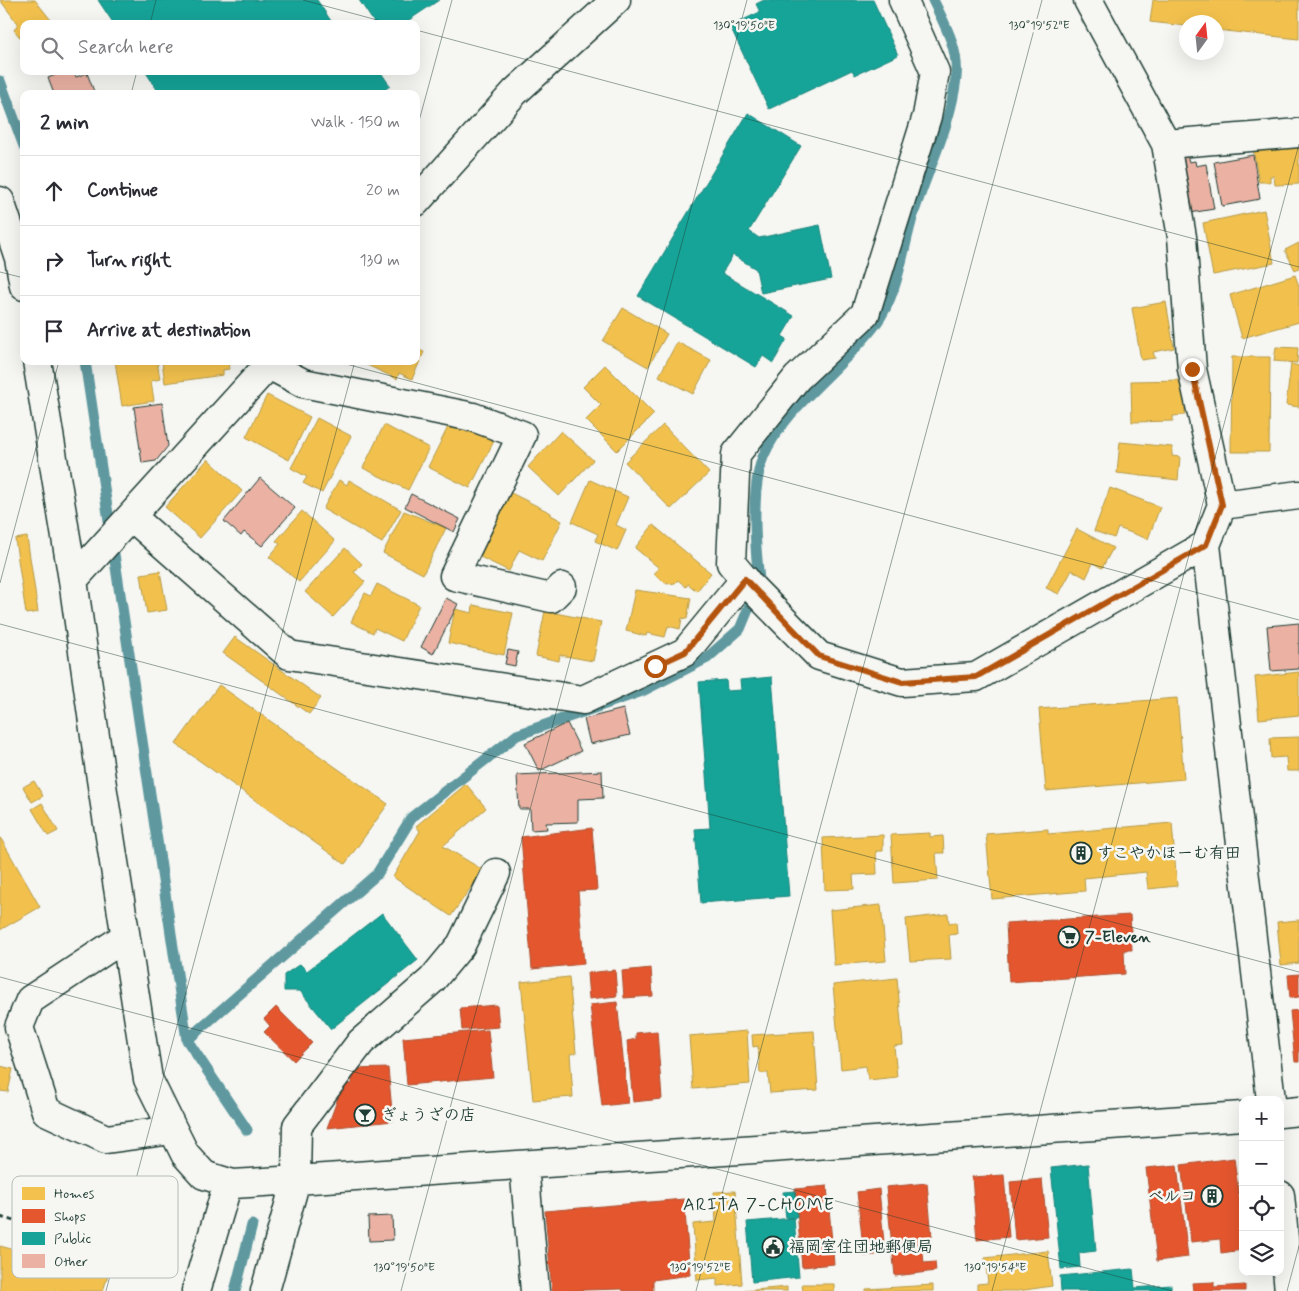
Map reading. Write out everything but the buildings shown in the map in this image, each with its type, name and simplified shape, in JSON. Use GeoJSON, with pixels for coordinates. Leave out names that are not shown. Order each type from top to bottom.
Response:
{"type":"FeatureCollection","features":[{"type":"Feature","properties":{"kind":"street"},"geometry":{"type":"LineString","coordinates":[[420,198],[515,92],[616,0]]}},
{"type":"Feature","properties":{"kind":"street"},"geometry":{"type":"LineString","coordinates":[[903,0],[935,72],[928,116],[864,314],[797,378],[736,454],[731,563],[819,656],[902,682],[976,677],[1206,545]]}},
{"type":"Feature","properties":{"kind":"street"},"geometry":{"type":"LineString","coordinates":[[1088,0],[1166,144],[1182,237],[1192,369],[1222,505],[1206,545],[1271,1096]]}},
{"type":"Feature","properties":{"kind":"street"},"geometry":{"type":"LineString","coordinates":[[1166,144],[1299,133]]}},
{"type":"Feature","properties":{"kind":"street"},"geometry":{"type":"LineString","coordinates":[[0,201],[20,264]]}},
{"type":"Feature","properties":{"kind":"street"},"geometry":{"type":"LineString","coordinates":[[38,365],[74,580],[125,937],[148,1079],[185,1154],[204,1175],[230,1183],[296,1180],[1239,1116]]}},
{"type":"Feature","properties":{"kind":"street"},"geometry":{"type":"LineString","coordinates":[[74,580],[268,365]]}},
{"type":"Feature","properties":{"kind":"street"},"geometry":{"type":"LineString","coordinates":[[273,365],[303,383],[473,417],[522,435],[454,576],[551,598],[562,587]]}},
{"type":"Feature","properties":{"kind":"street"},"geometry":{"type":"LineString","coordinates":[[1222,505],[1299,495]]}},
{"type":"Feature","properties":{"kind":"street"},"geometry":{"type":"LineString","coordinates":[[130,519],[289,655],[582,700],[685,652],[754,589]]}},
{"type":"Feature","properties":{"kind":"street"},"geometry":{"type":"LineString","coordinates":[[265,1291],[296,1180],[297,1126],[361,1042],[432,980],[461,945],[496,873]]}},
{"type":"Feature","properties":{"kind":"street"},"geometry":{"type":"LineString","coordinates":[[125,937],[30,1000],[19,1028],[46,1111],[106,1139],[172,1130]]}},
{"type":"Feature","properties":{"kind":"street"},"geometry":{"type":"LineString","coordinates":[[1284,1113],[1299,1111]]}},
{"type":"Feature","properties":{"kind":"street"},"geometry":{"type":"LineString","coordinates":[[524,1165],[536,1291]]}},
{"type":"Feature","properties":{"kind":"street"},"geometry":{"type":"LineString","coordinates":[[196,1291],[230,1183]]}},
{"type":"Feature","properties":{"kind":"street"},"geometry":{"type":"LineString","coordinates":[[1283,1231],[1289,1291]]}},
{"type":"Feature","properties":{"kind":"waterway"},"geometry":{"type":"LineString","coordinates":[[187,1040],[377,874],[412,817],[517,735],[642,691],[707,658],[740,629],[750,605],[761,596],[757,563],[755,507],[756,489],[763,457],[772,439],[784,422],[862,341],[883,313],[894,287],[913,215],[944,130],[953,96],[956,67],[950,38],[933,0]]}},
{"type":"Feature","properties":{"kind":"waterway"},"geometry":{"type":"LineString","coordinates":[[0,81],[20,135]]}},
{"type":"Feature","properties":{"kind":"waterway"},"geometry":{"type":"LineString","coordinates":[[86,365],[187,1040],[247,1130]]}},
{"type":"Feature","properties":{"kind":"waterway"},"geometry":{"type":"LineString","coordinates":[[235,1291],[252,1225]]}},
{"type":"Feature","properties":{"kind":"place","name":"すこやかほーむ有田"},"geometry":{"type":"Point","coordinates":[1081,853]}},
{"type":"Feature","properties":{"kind":"place","name":"7-Eleven"},"geometry":{"type":"Point","coordinates":[1069,937]}},
{"type":"Feature","properties":{"kind":"place","name":"ぎょうざの店"},"geometry":{"type":"Point","coordinates":[365,1115]}},
{"type":"Feature","properties":{"kind":"place","name":"ベルコ"},"geometry":{"type":"Point","coordinates":[1212,1196]}},
{"type":"Feature","properties":{"kind":"place","name":"福岡室住団地郵便局"},"geometry":{"type":"Point","coordinates":[773,1247]}},
{"type":"Feature","properties":{"kind":"district","name":"ARITA 7-CHOME"},"geometry":{"type":"Point","coordinates":[759,1205]}},
{"type":"Feature","properties":{"kind":"route"},"geometry":{"type":"LineString","coordinates":[[655,666],[685,652],[745,579],[819,656],[902,682],[976,677],[1206,545],[1222,505],[1192,369]]}}]}
